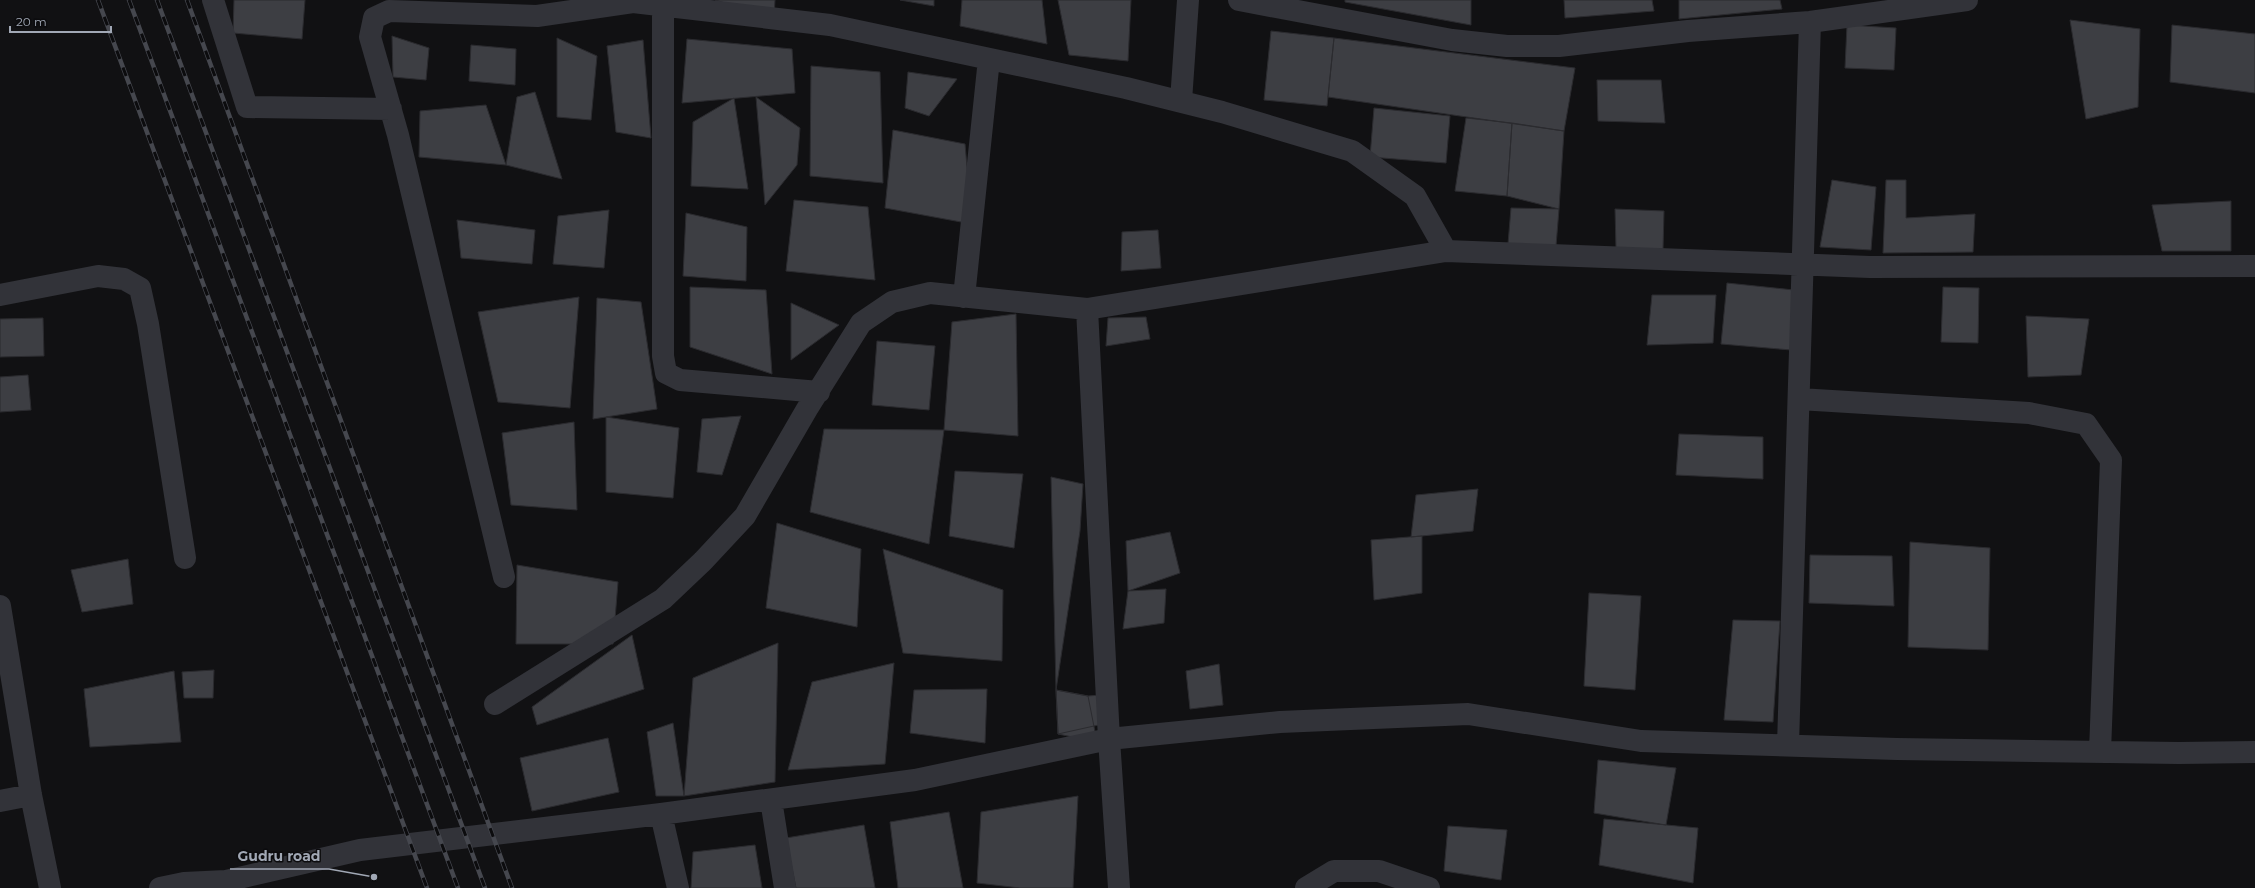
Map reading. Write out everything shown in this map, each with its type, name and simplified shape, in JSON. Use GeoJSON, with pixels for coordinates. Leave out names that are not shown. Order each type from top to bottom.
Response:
{"type":"FeatureCollection","features":[{"type":"Feature","properties":{"kind":"street"},"geometry":{"type":"LineString","coordinates":[[213,0],[247,108],[391,109]]}},
{"type":"Feature","properties":{"kind":"street"},"geometry":{"type":"LineString","coordinates":[[1181,101],[1188,0]]}},
{"type":"Feature","properties":{"kind":"street"},"geometry":{"type":"LineString","coordinates":[[1239,0],[1452,40],[1507,46],[1559,46],[1688,31],[1810,22],[1900,5],[1967,0]]}},
{"type":"Feature","properties":{"kind":"street"},"geometry":{"type":"LineString","coordinates":[[504,577],[391,109],[370,37],[374,18],[389,11],[537,16],[633,1],[663,6],[830,25],[1181,101],[1352,151],[1415,196],[1446,251]]}},
{"type":"Feature","properties":{"kind":"street"},"geometry":{"type":"LineString","coordinates":[[663,6],[663,356],[666,373],[680,380],[818,392]]}},
{"type":"Feature","properties":{"kind":"street"},"geometry":{"type":"LineString","coordinates":[[1788,745],[1804,265],[1810,22]]}},
{"type":"Feature","properties":{"kind":"street"},"geometry":{"type":"LineString","coordinates":[[964,297],[989,59]]}},
{"type":"Feature","properties":{"kind":"street"},"geometry":{"type":"LineString","coordinates":[[495,704],[663,599],[703,561],[745,516],[818,392],[861,323],[892,302],[930,293],[1088,309],[1446,251],[1870,268],[2255,266]]}},
{"type":"Feature","properties":{"kind":"street"},"geometry":{"type":"LineString","coordinates":[[0,295],[98,276],[124,279],[140,288],[148,324],[185,558]]}},
{"type":"Feature","properties":{"kind":"street"},"geometry":{"type":"LineString","coordinates":[[1088,309],[1109,739],[1119,888]]}},
{"type":"Feature","properties":{"kind":"street"},"geometry":{"type":"LineString","coordinates":[[1799,399],[2029,413],[2086,424],[2111,460],[2100,752]]}},
{"type":"Feature","properties":{"kind":"street"},"geometry":{"type":"LineString","coordinates":[[0,606],[2,643],[50,888]]}},
{"type":"Feature","properties":{"kind":"street"},"geometry":{"type":"LineString","coordinates":[[160,888],[184,883],[226,884],[360,850],[661,814],[915,780],[1109,739],[1280,722],[1468,714],[1641,741],[2100,752],[2255,752]]}},
{"type":"Feature","properties":{"kind":"street"},"geometry":{"type":"LineString","coordinates":[[0,801],[31,795]]}},
{"type":"Feature","properties":{"kind":"street"},"geometry":{"type":"LineString","coordinates":[[771,800],[785,888]]}},
{"type":"Feature","properties":{"kind":"street"},"geometry":{"type":"LineString","coordinates":[[661,814],[678,888]]}},
{"type":"Feature","properties":{"kind":"street"},"geometry":{"type":"LineString","coordinates":[[1306,888],[1334,871],[1379,871],[1429,888]]}},
{"type":"Feature","properties":{"kind":"building"},"geometry":{"type":"Polygon","coordinates":[[[234,0],[305,0],[302,39],[233,33],[234,0]]]}},
{"type":"Feature","properties":{"kind":"building"},"geometry":{"type":"Polygon","coordinates":[[[715,0],[775,0],[774,18],[715,0]]]}},
{"type":"Feature","properties":{"kind":"building"},"geometry":{"type":"Polygon","coordinates":[[[900,0],[934,0],[934,6],[900,0]]]}},
{"type":"Feature","properties":{"kind":"building"},"geometry":{"type":"Polygon","coordinates":[[[962,0],[1042,0],[1047,44],[960,26],[962,0]]]}},
{"type":"Feature","properties":{"kind":"building"},"geometry":{"type":"Polygon","coordinates":[[[1058,0],[1131,0],[1128,61],[1069,55],[1058,0]]]}},
{"type":"Feature","properties":{"kind":"building"},"geometry":{"type":"Polygon","coordinates":[[[1345,0],[1471,0],[1471,25],[1345,2],[1345,0]]]}},
{"type":"Feature","properties":{"kind":"building"},"geometry":{"type":"Polygon","coordinates":[[[1564,0],[1652,0],[1654,11],[1565,18],[1564,0]]]}},
{"type":"Feature","properties":{"kind":"building"},"geometry":{"type":"Polygon","coordinates":[[[1679,0],[1780,0],[1782,9],[1679,19],[1679,0]]]}},
{"type":"Feature","properties":{"kind":"building"},"geometry":{"type":"Polygon","coordinates":[[[2070,20],[2140,29],[2138,107],[2086,119],[2070,20]]]}},
{"type":"Feature","properties":{"kind":"building"},"geometry":{"type":"Polygon","coordinates":[[[1847,25],[1896,28],[1894,70],[1845,68],[1847,25]]]}},
{"type":"Feature","properties":{"kind":"building"},"geometry":{"type":"Polygon","coordinates":[[[2172,25],[2255,34],[2255,93],[2170,82],[2172,25]]]}},
{"type":"Feature","properties":{"kind":"building"},"geometry":{"type":"Polygon","coordinates":[[[1271,31],[1334,38],[1327,106],[1264,100],[1271,31]]]}},
{"type":"Feature","properties":{"kind":"building"},"geometry":{"type":"Polygon","coordinates":[[[392,36],[429,48],[426,80],[393,77],[392,36]]]}},
{"type":"Feature","properties":{"kind":"building"},"geometry":{"type":"Polygon","coordinates":[[[557,38],[597,56],[591,120],[557,117],[557,38]]]}},
{"type":"Feature","properties":{"kind":"building"},"geometry":{"type":"Polygon","coordinates":[[[1334,38],[1575,68],[1564,131],[1328,97],[1334,38]]]}},
{"type":"Feature","properties":{"kind":"building"},"geometry":{"type":"Polygon","coordinates":[[[687,39],[792,49],[795,93],[682,103],[687,39]]]}},
{"type":"Feature","properties":{"kind":"building"},"geometry":{"type":"Polygon","coordinates":[[[643,40],[651,138],[616,132],[607,46],[643,40]]]}},
{"type":"Feature","properties":{"kind":"building"},"geometry":{"type":"Polygon","coordinates":[[[471,45],[516,49],[515,85],[469,81],[471,45]]]}},
{"type":"Feature","properties":{"kind":"building"},"geometry":{"type":"Polygon","coordinates":[[[811,66],[880,72],[883,183],[810,176],[811,66]]]}},
{"type":"Feature","properties":{"kind":"building"},"geometry":{"type":"Polygon","coordinates":[[[908,72],[957,79],[929,116],[905,108],[908,72]]]}},
{"type":"Feature","properties":{"kind":"building"},"geometry":{"type":"Polygon","coordinates":[[[1597,80],[1661,80],[1665,123],[1598,121],[1597,80]]]}},
{"type":"Feature","properties":{"kind":"building"},"geometry":{"type":"Polygon","coordinates":[[[535,92],[562,179],[506,165],[517,97],[535,92]]]}},
{"type":"Feature","properties":{"kind":"building"},"geometry":{"type":"Polygon","coordinates":[[[756,97],[800,128],[797,165],[765,205],[756,97]]]}},
{"type":"Feature","properties":{"kind":"building"},"geometry":{"type":"Polygon","coordinates":[[[734,98],[748,189],[691,186],[693,122],[734,98]]]}},
{"type":"Feature","properties":{"kind":"building"},"geometry":{"type":"Polygon","coordinates":[[[486,105],[506,165],[419,157],[420,111],[486,105]]]}},
{"type":"Feature","properties":{"kind":"building"},"geometry":{"type":"Polygon","coordinates":[[[1374,108],[1450,116],[1446,163],[1370,157],[1374,108]]]}},
{"type":"Feature","properties":{"kind":"building"},"geometry":{"type":"Polygon","coordinates":[[[1466,118],[1512,123],[1507,196],[1455,191],[1466,118]]]}},
{"type":"Feature","properties":{"kind":"building"},"geometry":{"type":"Polygon","coordinates":[[[1512,123],[1564,131],[1559,209],[1507,196],[1512,123]]]}},
{"type":"Feature","properties":{"kind":"building"},"geometry":{"type":"Polygon","coordinates":[[[893,130],[965,144],[972,224],[885,208],[893,130]]]}},
{"type":"Feature","properties":{"kind":"building"},"geometry":{"type":"Polygon","coordinates":[[[1832,180],[1876,187],[1871,250],[1820,247],[1832,180]]]}},
{"type":"Feature","properties":{"kind":"building"},"geometry":{"type":"Polygon","coordinates":[[[1886,180],[1906,180],[1906,218],[1975,214],[1973,252],[1883,253],[1886,180]]]}},
{"type":"Feature","properties":{"kind":"building"},"geometry":{"type":"Polygon","coordinates":[[[794,200],[868,207],[875,280],[786,271],[794,200]]]}},
{"type":"Feature","properties":{"kind":"building"},"geometry":{"type":"Polygon","coordinates":[[[2231,201],[2231,251],[2162,251],[2152,205],[2231,201]]]}},
{"type":"Feature","properties":{"kind":"building"},"geometry":{"type":"Polygon","coordinates":[[[1511,208],[1559,209],[1556,246],[1508,244],[1511,208]]]}},
{"type":"Feature","properties":{"kind":"building"},"geometry":{"type":"Polygon","coordinates":[[[1615,209],[1664,211],[1663,249],[1616,248],[1615,209]]]}},
{"type":"Feature","properties":{"kind":"building"},"geometry":{"type":"Polygon","coordinates":[[[609,210],[604,268],[553,264],[558,216],[609,210]]]}},
{"type":"Feature","properties":{"kind":"building"},"geometry":{"type":"Polygon","coordinates":[[[686,213],[747,227],[746,281],[683,276],[686,213]]]}},
{"type":"Feature","properties":{"kind":"building"},"geometry":{"type":"Polygon","coordinates":[[[457,220],[535,230],[532,264],[461,258],[457,220]]]}},
{"type":"Feature","properties":{"kind":"building"},"geometry":{"type":"Polygon","coordinates":[[[1158,230],[1161,268],[1121,271],[1122,232],[1158,230]]]}},
{"type":"Feature","properties":{"kind":"building"},"geometry":{"type":"Polygon","coordinates":[[[1727,283],[1794,290],[1791,350],[1721,344],[1727,283]]]}},
{"type":"Feature","properties":{"kind":"building"},"geometry":{"type":"Polygon","coordinates":[[[690,287],[766,290],[772,374],[690,347],[690,287]]]}},
{"type":"Feature","properties":{"kind":"building"},"geometry":{"type":"Polygon","coordinates":[[[1943,287],[1979,288],[1978,343],[1941,342],[1943,287]]]}},
{"type":"Feature","properties":{"kind":"building"},"geometry":{"type":"Polygon","coordinates":[[[1652,295],[1716,295],[1713,343],[1647,345],[1652,295]]]}},
{"type":"Feature","properties":{"kind":"building"},"geometry":{"type":"Polygon","coordinates":[[[579,297],[570,408],[498,402],[478,312],[579,297]]]}},
{"type":"Feature","properties":{"kind":"building"},"geometry":{"type":"Polygon","coordinates":[[[597,298],[641,302],[657,409],[593,419],[597,298]]]}},
{"type":"Feature","properties":{"kind":"building"},"geometry":{"type":"Polygon","coordinates":[[[791,303],[839,325],[791,360],[791,303]]]}},
{"type":"Feature","properties":{"kind":"building"},"geometry":{"type":"Polygon","coordinates":[[[1016,314],[1018,436],[944,430],[952,322],[1016,314]]]}},
{"type":"Feature","properties":{"kind":"building"},"geometry":{"type":"Polygon","coordinates":[[[2026,316],[2089,319],[2081,375],[2028,377],[2026,316]]]}},
{"type":"Feature","properties":{"kind":"building"},"geometry":{"type":"Polygon","coordinates":[[[1146,317],[1150,339],[1106,346],[1108,318],[1146,317]]]}},
{"type":"Feature","properties":{"kind":"building"},"geometry":{"type":"Polygon","coordinates":[[[43,318],[44,356],[0,357],[0,319],[43,318]]]}},
{"type":"Feature","properties":{"kind":"building"},"geometry":{"type":"Polygon","coordinates":[[[877,341],[935,346],[929,410],[872,405],[877,341]]]}},
{"type":"Feature","properties":{"kind":"building"},"geometry":{"type":"Polygon","coordinates":[[[28,375],[31,410],[0,412],[0,377],[28,375]]]}},
{"type":"Feature","properties":{"kind":"building"},"geometry":{"type":"Polygon","coordinates":[[[741,416],[722,475],[697,472],[702,419],[741,416]]]}},
{"type":"Feature","properties":{"kind":"building"},"geometry":{"type":"Polygon","coordinates":[[[606,417],[679,428],[673,498],[606,492],[606,417]]]}},
{"type":"Feature","properties":{"kind":"building"},"geometry":{"type":"Polygon","coordinates":[[[574,422],[577,510],[511,505],[502,433],[574,422]]]}},
{"type":"Feature","properties":{"kind":"building"},"geometry":{"type":"Polygon","coordinates":[[[824,429],[944,430],[929,544],[810,512],[824,429]]]}},
{"type":"Feature","properties":{"kind":"building"},"geometry":{"type":"Polygon","coordinates":[[[1679,434],[1763,437],[1763,479],[1676,475],[1679,434]]]}},
{"type":"Feature","properties":{"kind":"building"},"geometry":{"type":"Polygon","coordinates":[[[955,471],[1023,474],[1014,548],[949,536],[955,471]]]}},
{"type":"Feature","properties":{"kind":"building"},"geometry":{"type":"Polygon","coordinates":[[[1051,477],[1083,484],[1080,531],[1056,690],[1051,477]]]}},
{"type":"Feature","properties":{"kind":"building"},"geometry":{"type":"Polygon","coordinates":[[[1478,489],[1473,531],[1411,537],[1416,495],[1478,489]]]}},
{"type":"Feature","properties":{"kind":"building"},"geometry":{"type":"Polygon","coordinates":[[[777,523],[861,549],[857,627],[766,608],[777,523]]]}},
{"type":"Feature","properties":{"kind":"building"},"geometry":{"type":"Polygon","coordinates":[[[1170,532],[1180,573],[1128,591],[1126,541],[1170,532]]]}},
{"type":"Feature","properties":{"kind":"building"},"geometry":{"type":"Polygon","coordinates":[[[1422,536],[1422,593],[1374,600],[1371,540],[1422,536]]]}},
{"type":"Feature","properties":{"kind":"building"},"geometry":{"type":"Polygon","coordinates":[[[1910,542],[1990,548],[1988,650],[1908,647],[1910,542]]]}},
{"type":"Feature","properties":{"kind":"building"},"geometry":{"type":"Polygon","coordinates":[[[883,549],[1003,590],[1002,661],[903,653],[883,549]]]}},
{"type":"Feature","properties":{"kind":"building"},"geometry":{"type":"Polygon","coordinates":[[[1810,555],[1892,556],[1894,606],[1809,603],[1810,555]]]}},
{"type":"Feature","properties":{"kind":"building"},"geometry":{"type":"Polygon","coordinates":[[[128,559],[133,604],[82,612],[71,570],[128,559]]]}},
{"type":"Feature","properties":{"kind":"building"},"geometry":{"type":"Polygon","coordinates":[[[517,565],[618,582],[613,644],[516,644],[517,565]]]}},
{"type":"Feature","properties":{"kind":"building"},"geometry":{"type":"Polygon","coordinates":[[[1166,589],[1164,623],[1123,629],[1128,591],[1166,589]]]}},
{"type":"Feature","properties":{"kind":"building"},"geometry":{"type":"Polygon","coordinates":[[[1589,593],[1641,596],[1635,690],[1584,686],[1589,593]]]}},
{"type":"Feature","properties":{"kind":"building"},"geometry":{"type":"Polygon","coordinates":[[[1733,620],[1780,621],[1773,722],[1724,720],[1733,620]]]}},
{"type":"Feature","properties":{"kind":"building"},"geometry":{"type":"Polygon","coordinates":[[[632,635],[644,689],[537,725],[532,707],[632,635]]]}},
{"type":"Feature","properties":{"kind":"building"},"geometry":{"type":"Polygon","coordinates":[[[778,643],[775,782],[684,796],[693,678],[778,643]]]}},
{"type":"Feature","properties":{"kind":"building"},"geometry":{"type":"Polygon","coordinates":[[[894,663],[885,764],[788,770],[812,682],[894,663]]]}},
{"type":"Feature","properties":{"kind":"building"},"geometry":{"type":"Polygon","coordinates":[[[1219,664],[1223,705],[1190,709],[1186,671],[1219,664]]]}},
{"type":"Feature","properties":{"kind":"building"},"geometry":{"type":"Polygon","coordinates":[[[214,670],[213,698],[184,698],[182,672],[214,670]]]}},
{"type":"Feature","properties":{"kind":"building"},"geometry":{"type":"Polygon","coordinates":[[[174,671],[181,742],[90,747],[84,689],[174,671]]]}},
{"type":"Feature","properties":{"kind":"building"},"geometry":{"type":"Polygon","coordinates":[[[987,689],[985,743],[910,733],[914,690],[987,689]]]}},
{"type":"Feature","properties":{"kind":"building"},"geometry":{"type":"Polygon","coordinates":[[[1056,690],[1088,696],[1101,695],[1103,724],[1058,734],[1056,690]]]}},
{"type":"Feature","properties":{"kind":"building"},"geometry":{"type":"Polygon","coordinates":[[[1056,690],[1088,696],[1097,742],[1058,734],[1056,690]]]}},
{"type":"Feature","properties":{"kind":"building"},"geometry":{"type":"Polygon","coordinates":[[[673,723],[684,796],[656,796],[647,732],[673,723]]]}},
{"type":"Feature","properties":{"kind":"building"},"geometry":{"type":"Polygon","coordinates":[[[608,738],[619,792],[532,811],[520,758],[608,738]]]}},
{"type":"Feature","properties":{"kind":"building"},"geometry":{"type":"Polygon","coordinates":[[[1598,760],[1676,768],[1666,825],[1594,813],[1598,760]]]}},
{"type":"Feature","properties":{"kind":"building"},"geometry":{"type":"Polygon","coordinates":[[[1078,796],[1073,888],[1020,888],[977,883],[981,812],[1078,796]]]}},
{"type":"Feature","properties":{"kind":"building"},"geometry":{"type":"Polygon","coordinates":[[[949,812],[963,888],[898,888],[890,822],[949,812]]]}},
{"type":"Feature","properties":{"kind":"building"},"geometry":{"type":"Polygon","coordinates":[[[1604,819],[1698,828],[1693,883],[1599,865],[1604,819]]]}},
{"type":"Feature","properties":{"kind":"building"},"geometry":{"type":"Polygon","coordinates":[[[864,825],[875,888],[796,888],[786,838],[864,825]]]}},
{"type":"Feature","properties":{"kind":"building"},"geometry":{"type":"Polygon","coordinates":[[[1448,826],[1507,830],[1501,880],[1444,871],[1448,826]]]}},
{"type":"Feature","properties":{"kind":"building"},"geometry":{"type":"Polygon","coordinates":[[[755,845],[762,888],[691,888],[693,852],[755,845]]]}},
{"type":"Feature","properties":{"kind":"railway"},"geometry":{"type":"LineString","coordinates":[[98,0],[427,888]]}},
{"type":"Feature","properties":{"kind":"railway"},"geometry":{"type":"LineString","coordinates":[[129,0],[458,888]]}},
{"type":"Feature","properties":{"kind":"railway"},"geometry":{"type":"LineString","coordinates":[[157,0],[485,888]]}},
{"type":"Feature","properties":{"kind":"railway"},"geometry":{"type":"LineString","coordinates":[[187,0],[512,888]]}},
{"type":"Feature","properties":{"kind":"place","name":"Gudru road"},"geometry":{"type":"Point","coordinates":[374,877]}}]}
